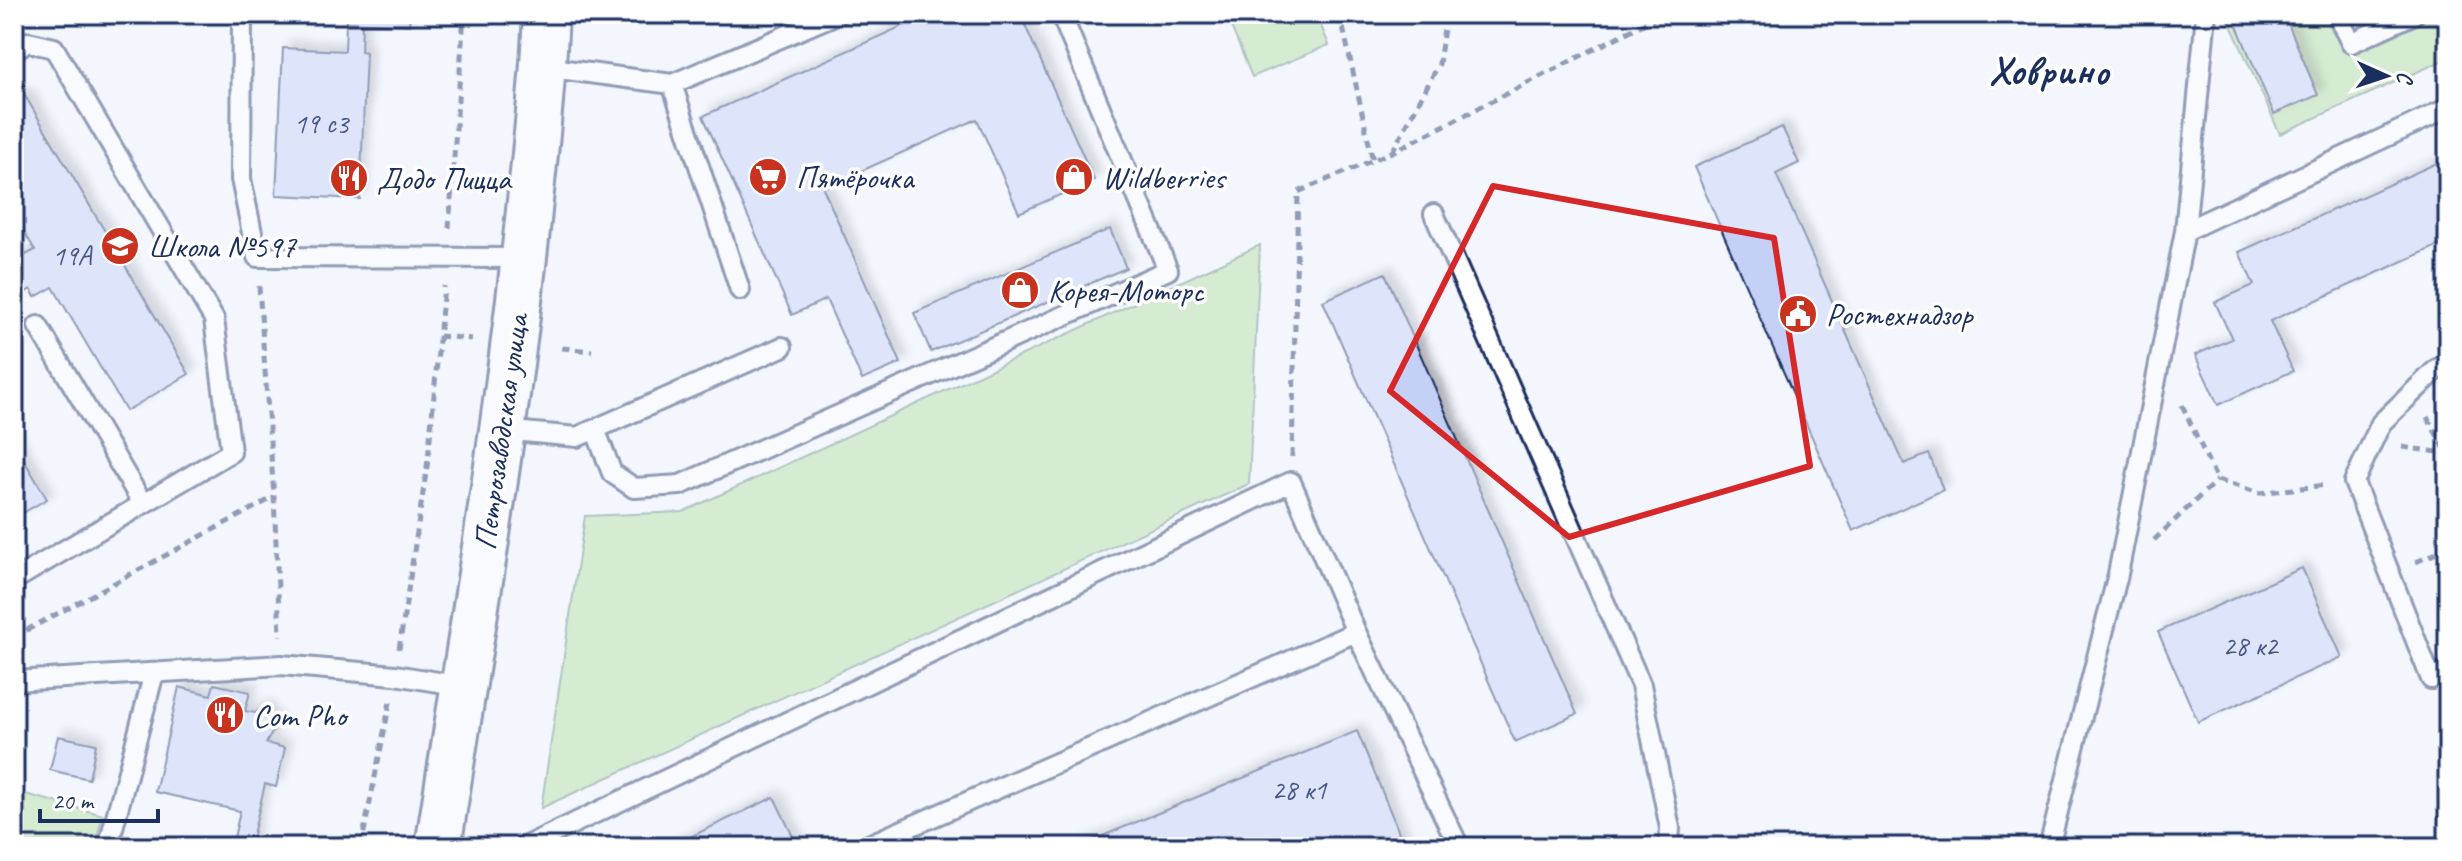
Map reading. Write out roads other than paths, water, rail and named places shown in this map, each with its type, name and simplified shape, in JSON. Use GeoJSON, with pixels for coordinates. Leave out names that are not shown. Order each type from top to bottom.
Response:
{"type":"FeatureCollection","features":[{"type":"Feature","properties":{"kind":"main road","name":"Петрозаводская улица"},"geometry":{"type":"LineString","coordinates":[[438,847],[503,430],[525,258],[544,67],[546,14]]}},
{"type":"Feature","properties":{"kind":"lane"},"geometry":{"type":"LineString","coordinates":[[242,14],[241,179],[257,257],[525,258]]}},
{"type":"Feature","properties":{"kind":"lane"},"geometry":{"type":"LineString","coordinates":[[544,67],[672,84],[837,14]]}},
{"type":"Feature","properties":{"kind":"lane"},"geometry":{"type":"LineString","coordinates":[[595,429],[612,473],[634,488],[680,485],[1168,270],[1061,14]]}},
{"type":"Feature","properties":{"kind":"lane"},"geometry":{"type":"LineString","coordinates":[[2049,847],[2118,574],[2185,231],[2206,14]]}},
{"type":"Feature","properties":{"kind":"lane"},"geometry":{"type":"LineString","coordinates":[[2337,14],[2351,43],[2414,14]]}},
{"type":"Feature","properties":{"kind":"lane"},"geometry":{"type":"LineString","coordinates":[[14,50],[28,42],[54,48],[214,319],[231,452],[14,580]]}},
{"type":"Feature","properties":{"kind":"lane"},"geometry":{"type":"LineString","coordinates":[[672,84],[740,290]]}},
{"type":"Feature","properties":{"kind":"lane"},"geometry":{"type":"LineString","coordinates":[[2185,231],[2448,108]]}},
{"type":"Feature","properties":{"kind":"lane"},"geometry":{"type":"LineString","coordinates":[[1434,214],[1641,685],[1670,828],[1669,847]]}},
{"type":"Feature","properties":{"kind":"lane"},"geometry":{"type":"LineString","coordinates":[[38,326],[143,504]]}},
{"type":"Feature","properties":{"kind":"lane"},"geometry":{"type":"LineString","coordinates":[[503,430],[577,437],[782,347]]}},
{"type":"Feature","properties":{"kind":"lane"},"geometry":{"type":"LineString","coordinates":[[2448,364],[2437,369],[2381,423],[2354,482],[2431,679],[2448,671]]}},
{"type":"Feature","properties":{"kind":"lane"},"geometry":{"type":"LineString","coordinates":[[524,847],[1291,482],[1356,632],[1459,847]]}},
{"type":"Feature","properties":{"kind":"lane"},"geometry":{"type":"LineString","coordinates":[[864,847],[1356,632]]}},
{"type":"Feature","properties":{"kind":"lane"},"geometry":{"type":"LineString","coordinates":[[14,681],[281,665],[395,675],[463,686]]}},
{"type":"Feature","properties":{"kind":"lane"},"geometry":{"type":"LineString","coordinates":[[108,847],[154,673]]}},
{"type":"Feature","properties":{"kind":"place","name":"Пятёрочка"},"geometry":{"type":"Point","coordinates":[768,177]}},
{"type":"Feature","properties":{"kind":"place","name":"Wildberries"},"geometry":{"type":"Point","coordinates":[1074,177]}},
{"type":"Feature","properties":{"kind":"place","name":"Додо Пицца"},"geometry":{"type":"Point","coordinates":[349,178]}},
{"type":"Feature","properties":{"kind":"place","name":"Школа №597"},"geometry":{"type":"Point","coordinates":[120,246]}},
{"type":"Feature","properties":{"kind":"place","name":"Корея-Моторс"},"geometry":{"type":"Point","coordinates":[1020,290]}},
{"type":"Feature","properties":{"kind":"place","name":"Ростехнадзор"},"geometry":{"type":"Point","coordinates":[1798,314]}},
{"type":"Feature","properties":{"kind":"place","name":"Com Pho"},"geometry":{"type":"Point","coordinates":[225,715]}},
{"type":"Feature","properties":{"kind":"district","name":"Ховрино"},"geometry":{"type":"Point","coordinates":[2049,71]}}]}
